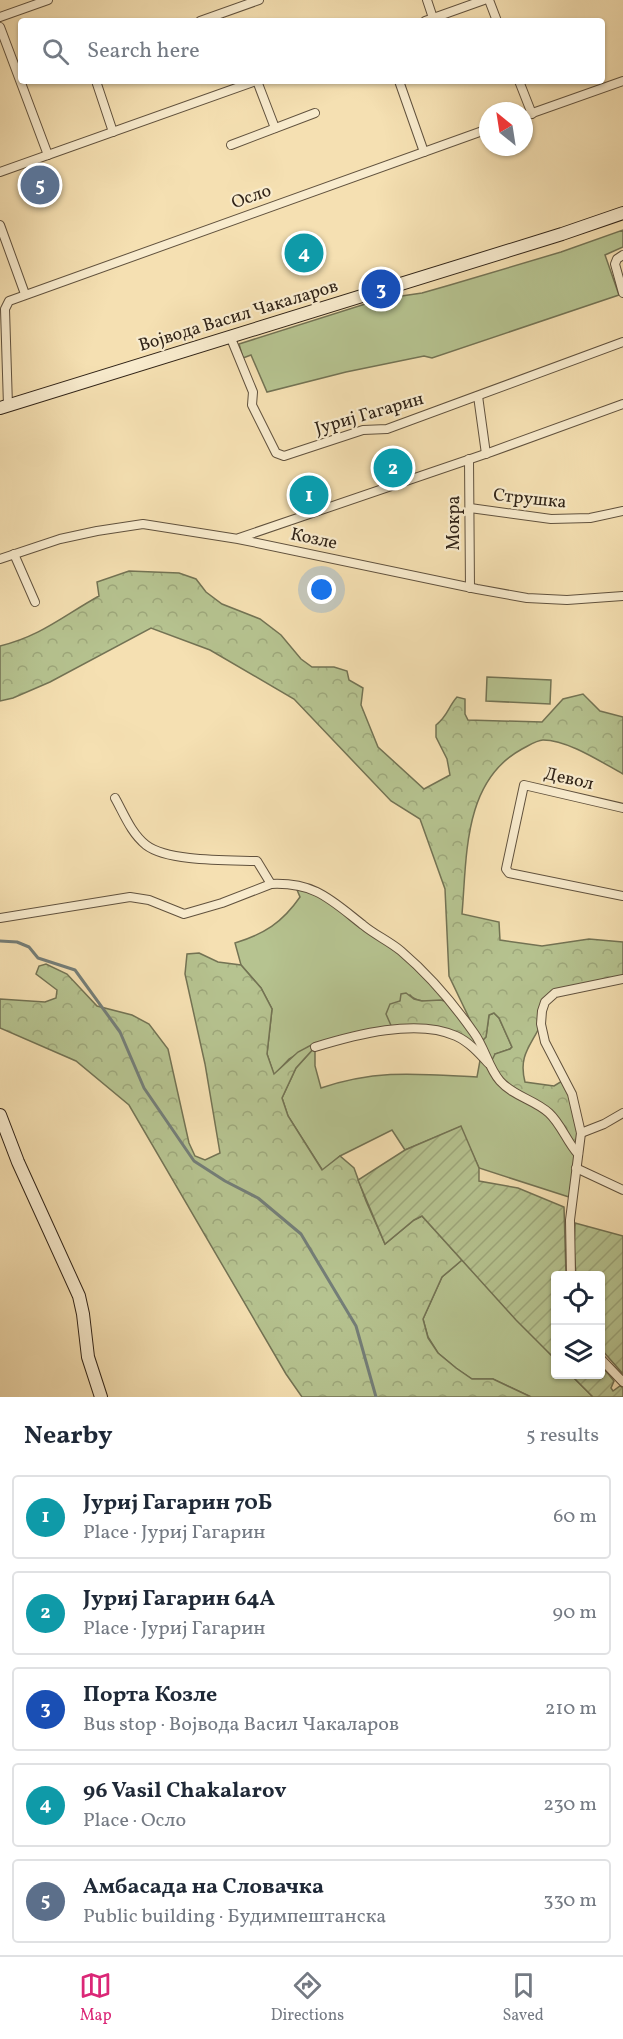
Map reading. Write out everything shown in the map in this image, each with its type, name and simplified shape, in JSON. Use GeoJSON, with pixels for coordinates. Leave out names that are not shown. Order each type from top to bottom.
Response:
{"type":"FeatureCollection","features":[{"type":"Feature","properties":{"kind":"street"},"geometry":{"type":"LineString","coordinates":[[0,17],[48,0]]}},
{"type":"Feature","properties":{"kind":"street"},"geometry":{"type":"LineString","coordinates":[[208,18],[259,0]]}},
{"type":"Feature","properties":{"kind":"street"},"geometry":{"type":"LineString","coordinates":[[427,0],[429,18]]}},
{"type":"Feature","properties":{"kind":"street"},"geometry":{"type":"LineString","coordinates":[[434,18],[484,0]]}},
{"type":"Feature","properties":{"kind":"street"},"geometry":{"type":"LineString","coordinates":[[489,0],[496,18]]}},
{"type":"Feature","properties":{"kind":"street"},"geometry":{"type":"LineString","coordinates":[[0,27],[18,75]]}},
{"type":"Feature","properties":{"kind":"street"},"geometry":{"type":"LineString","coordinates":[[533,113],[623,81]]}},
{"type":"Feature","properties":{"kind":"street"},"geometry":{"type":"LineString","coordinates":[[21,84],[48,155]]}},
{"type":"Feature","properties":{"kind":"street"},"geometry":{"type":"LineString","coordinates":[[97,84],[113,132]]}},
{"type":"Feature","properties":{"kind":"street"},"geometry":{"type":"LineString","coordinates":[[0,172],[248,84]]}},
{"type":"Feature","properties":{"kind":"street"},"geometry":{"type":"LineString","coordinates":[[257,84],[275,128]]}},
{"type":"Feature","properties":{"kind":"street"},"geometry":{"type":"LineString","coordinates":[[400,84],[424,152]]}},
{"type":"Feature","properties":{"kind":"street"},"geometry":{"type":"LineString","coordinates":[[520,84],[525,102]]}},
{"type":"Feature","properties":{"kind":"street"},"geometry":{"type":"LineString","coordinates":[[231,145],[315,113]]}},
{"type":"Feature","properties":{"kind":"street","name":"Осло"},"geometry":{"type":"LineString","coordinates":[[25,294],[479,132]]}},
{"type":"Feature","properties":{"kind":"street","name":"Војвода Васил Чакаларов"},"geometry":{"type":"LineString","coordinates":[[4,407],[623,213]]}},
{"type":"Feature","properties":{"kind":"street"},"geometry":{"type":"LineString","coordinates":[[0,225],[25,294],[9,301],[5,309],[4,407]]}},
{"type":"Feature","properties":{"kind":"street"},"geometry":{"type":"LineString","coordinates":[[623,255],[617,259],[615,264],[623,293]]}},
{"type":"Feature","properties":{"kind":"street","name":"Јуриј Гагарин"},"geometry":{"type":"LineString","coordinates":[[230,336],[253,392],[252,405],[276,453],[284,456],[363,430],[387,429],[623,342]]}},
{"type":"Feature","properties":{"kind":"street"},"geometry":{"type":"LineString","coordinates":[[478,396],[486,454]]}},
{"type":"Feature","properties":{"kind":"street"},"geometry":{"type":"LineString","coordinates":[[238,538],[486,454],[623,404]]}},
{"type":"Feature","properties":{"kind":"street","name":"Мокра"},"geometry":{"type":"LineString","coordinates":[[469,459],[470,588]]}},
{"type":"Feature","properties":{"kind":"street","name":"Струшка"},"geometry":{"type":"LineString","coordinates":[[470,508],[551,519],[590,518],[623,511]]}},
{"type":"Feature","properties":{"kind":"street","name":"Козле"},"geometry":{"type":"LineString","coordinates":[[0,559],[60,539],[126,525],[159,526],[238,538],[527,598],[583,600],[623,596]]}},
{"type":"Feature","properties":{"kind":"street"},"geometry":{"type":"LineString","coordinates":[[14,554],[35,602]]}},
{"type":"Feature","properties":{"kind":"street","name":"Девол"},"geometry":{"type":"LineString","coordinates":[[623,808],[524,785],[507,871],[623,896]]}},
{"type":"Feature","properties":{"kind":"street"},"geometry":{"type":"LineString","coordinates":[[115,798],[131,828],[145,844],[156,851],[205,860],[257,861],[270,884]]}},
{"type":"Feature","properties":{"kind":"street"},"geometry":{"type":"LineString","coordinates":[[0,918],[130,897],[149,900],[184,914],[222,903],[270,884],[288,883],[310,888],[331,898],[364,926],[401,951],[424,973],[472,1030],[504,1085],[548,1112],[578,1154]]}},
{"type":"Feature","properties":{"kind":"street"},"geometry":{"type":"LineString","coordinates":[[571,1271],[570,1230],[581,1133],[572,1094],[545,1042],[541,1024],[542,1011],[545,1002],[555,993],[623,979]]}},
{"type":"Feature","properties":{"kind":"street"},"geometry":{"type":"LineString","coordinates":[[315,1047],[371,1033],[408,1029],[433,1030],[459,1037],[491,1066]]}},
{"type":"Feature","properties":{"kind":"street"},"geometry":{"type":"LineString","coordinates":[[581,1133],[623,1113]]}},
{"type":"Feature","properties":{"kind":"street"},"geometry":{"type":"LineString","coordinates":[[0,1114],[18,1162],[79,1296],[88,1358],[101,1397]]}},
{"type":"Feature","properties":{"kind":"street"},"geometry":{"type":"LineString","coordinates":[[576,1167],[623,1190]]}},
{"type":"Feature","properties":{"kind":"street"},"geometry":{"type":"LineString","coordinates":[[605,1363],[623,1382]]}},
{"type":"Feature","properties":{"kind":"green space"},"geometry":{"type":"Polygon","coordinates":[[[623,230],[623,247],[605,255],[619,295],[432,358],[424,356],[346,372],[267,392],[251,355],[243,358],[239,344],[381,299],[422,293],[450,285],[561,252],[623,230]]]}},
{"type":"Feature","properties":{"kind":"green space"},"geometry":{"type":"Polygon","coordinates":[[[129,571],[179,573],[196,579],[206,592],[222,604],[260,619],[281,635],[301,659],[312,667],[334,667],[347,671],[349,680],[363,688],[361,705],[378,747],[424,789],[450,775],[447,759],[436,737],[436,725],[457,697],[465,699],[465,714],[468,720],[542,722],[563,699],[583,694],[600,711],[623,717],[623,774],[573,748],[543,740],[522,749],[503,763],[488,780],[478,800],[465,868],[462,914],[499,922],[500,940],[542,946],[589,939],[623,942],[623,979],[549,997],[542,1021],[524,1058],[525,1082],[554,1086],[562,1081],[577,1111],[578,1154],[552,1117],[519,1096],[491,1066],[447,1032],[393,1030],[386,1014],[390,1004],[400,1001],[401,994],[406,993],[422,1001],[441,1000],[450,1003],[471,1022],[449,976],[445,889],[420,819],[391,801],[294,699],[210,650],[151,628],[50,682],[13,698],[0,701],[0,646],[40,631],[99,596],[97,582],[129,571]],[[494,1013],[489,1015],[486,1037],[481,1042],[492,1060],[495,1054],[512,1047],[499,1018],[494,1013]]]}},
{"type":"Feature","properties":{"kind":"green space"},"geometry":{"type":"Polygon","coordinates":[[[487,677],[551,680],[550,704],[486,701],[487,677]]]}},
{"type":"Feature","properties":{"kind":"green space"},"geometry":{"type":"Polygon","coordinates":[[[295,885],[310,888],[380,935],[450,1003],[418,1000],[410,995],[400,1001],[393,1030],[315,1043],[289,1059],[274,1075],[267,1054],[272,1009],[261,988],[241,965],[235,943],[255,936],[279,921],[300,897],[295,885]]]}},
{"type":"Feature","properties":{"kind":"green space"},"geometry":{"type":"Polygon","coordinates":[[[199,953],[218,962],[241,965],[261,988],[272,1009],[267,1054],[274,1074],[298,1052],[315,1043],[315,1047],[296,1068],[282,1098],[288,1116],[322,1170],[340,1156],[354,1168],[385,1244],[422,1216],[462,1260],[442,1277],[423,1319],[428,1338],[438,1353],[472,1379],[493,1379],[531,1397],[302,1397],[286,1374],[129,1105],[76,1061],[0,1028],[0,999],[45,1002],[56,998],[57,990],[36,974],[39,966],[46,964],[67,974],[97,1006],[132,1015],[149,1024],[168,1049],[189,1143],[195,1156],[205,1160],[220,1153],[205,1064],[185,974],[187,954],[199,953]]]}},
{"type":"Feature","properties":{"kind":"green space"},"geometry":{"type":"Polygon","coordinates":[[[494,1013],[499,1018],[512,1047],[495,1054],[548,1112],[578,1154],[572,1198],[479,1168],[460,1127],[405,1150],[392,1130],[340,1156],[323,1171],[288,1116],[282,1098],[296,1068],[315,1047],[315,1066],[321,1088],[380,1075],[477,1077],[481,1042],[486,1037],[489,1015],[494,1013]]]}},
{"type":"Feature","properties":{"kind":"green space"},"geometry":{"type":"Polygon","coordinates":[[[461,1126],[479,1168],[479,1181],[518,1188],[564,1207],[566,1271],[551,1271],[551,1355],[516,1320],[422,1216],[385,1244],[358,1180],[405,1150],[461,1126]]]}},
{"type":"Feature","properties":{"kind":"green space"},"geometry":{"type":"Polygon","coordinates":[[[575,1223],[623,1236],[623,1374],[605,1354],[605,1271],[576,1271],[575,1223]]]}},
{"type":"Feature","properties":{"kind":"green space"},"geometry":{"type":"Polygon","coordinates":[[[462,1260],[551,1355],[551,1379],[575,1379],[593,1397],[531,1397],[493,1379],[472,1379],[456,1368],[438,1353],[428,1337],[423,1319],[442,1277],[462,1260]]]}},
{"type":"Feature","properties":{"kind":"green space"},"geometry":{"type":"Polygon","coordinates":[[[605,1370],[614,1381],[611,1388],[613,1391],[620,1386],[623,1388],[623,1397],[593,1397],[575,1379],[605,1379],[605,1370]]]}},
{"type":"Feature","properties":{"kind":"waterway"},"geometry":{"type":"LineString","coordinates":[[0,941],[17,942],[29,947],[38,958],[75,970],[120,1032],[144,1088],[194,1161],[258,1198],[301,1234],[356,1326],[376,1397]]}},
{"type":"Feature","properties":{"kind":"place","name":"Амбасада на Словачка"},"geometry":{"type":"Point","coordinates":[40,185]}},
{"type":"Feature","properties":{"kind":"place","name":"96 Vasil Chakalarov"},"geometry":{"type":"Point","coordinates":[304,253]}},
{"type":"Feature","properties":{"kind":"place","name":"Порта Козле"},"geometry":{"type":"Point","coordinates":[381,289]}},
{"type":"Feature","properties":{"kind":"place","name":"Јуриј Гагарин 64А"},"geometry":{"type":"Point","coordinates":[393,468]}},
{"type":"Feature","properties":{"kind":"place","name":"Јуриј Гагарин 70Б"},"geometry":{"type":"Point","coordinates":[309,495]}}]}
